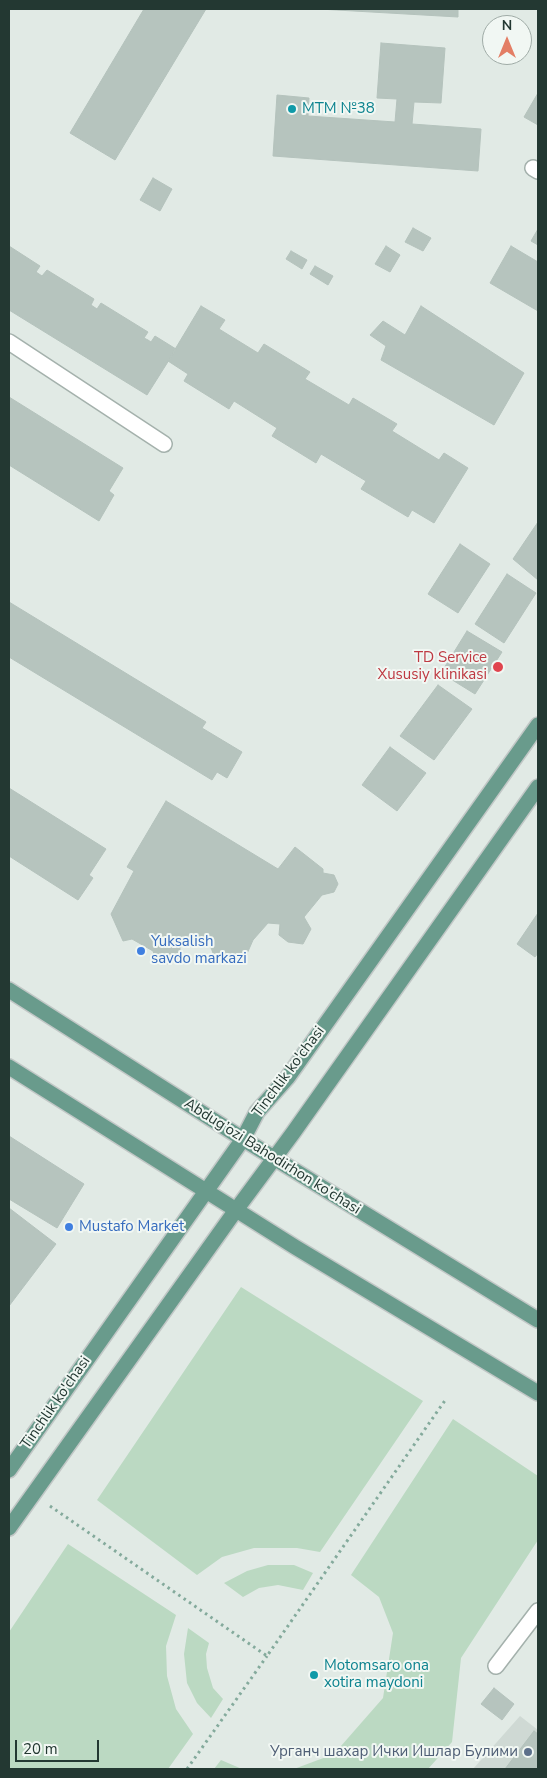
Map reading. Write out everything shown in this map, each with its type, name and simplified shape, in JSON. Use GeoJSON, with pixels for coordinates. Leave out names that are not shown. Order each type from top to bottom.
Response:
{"type":"FeatureCollection","features":[{"type":"Feature","properties":{"kind":"main road","name":"Tinchlik ko'chasi"},"geometry":{"type":"LineString","coordinates":[[9,1470],[243,1139],[257,1112],[288,1077],[538,725]]}},
{"type":"Feature","properties":{"kind":"main road"},"geometry":{"type":"LineString","coordinates":[[9,1528],[236,1210],[293,1134],[538,786]]}},
{"type":"Feature","properties":{"kind":"main road","name":"Abdug’ozi Bahodirhon ko’chasi"},"geometry":{"type":"LineString","coordinates":[[9,990],[243,1139],[538,1320]]}},
{"type":"Feature","properties":{"kind":"main road"},"geometry":{"type":"LineString","coordinates":[[9,1067],[205,1191],[538,1393]]}},
{"type":"Feature","properties":{"kind":"lane"},"geometry":{"type":"LineString","coordinates":[[9,342],[164,444]]}},
{"type":"Feature","properties":{"kind":"lane"},"geometry":{"type":"LineString","coordinates":[[496,1666],[538,1611]]}},
{"type":"Feature","properties":{"kind":"path"},"geometry":{"type":"LineString","coordinates":[[188,1769],[446,1399]]}},
{"type":"Feature","properties":{"kind":"path"},"geometry":{"type":"LineString","coordinates":[[32,1495],[266,1656]]}},
{"type":"Feature","properties":{"kind":"shaded area","name":"Урганч шахар Ички Ишлар Булими"},"geometry":{"type":"Polygon","coordinates":[[[520,1716],[538,1730],[538,1769],[473,1769],[520,1716]]]}},
{"type":"Feature","properties":{"kind":"green space"},"geometry":{"type":"Polygon","coordinates":[[[241,1287],[423,1401],[320,1552],[297,1548],[254,1548],[222,1557],[197,1575],[97,1500],[241,1287]]]}},
{"type":"Feature","properties":{"kind":"green space"},"geometry":{"type":"Polygon","coordinates":[[[453,1419],[538,1476],[538,1540],[461,1658],[452,1742],[428,1769],[294,1769],[334,1754],[383,1698],[393,1633],[379,1597],[351,1575],[453,1419]]]}},
{"type":"Feature","properties":{"kind":"green space"},"geometry":{"type":"Polygon","coordinates":[[[68,1544],[176,1615],[166,1646],[167,1676],[176,1709],[193,1734],[168,1769],[9,1769],[9,1632],[68,1544]]]}},
{"type":"Feature","properties":{"kind":"green space"},"geometry":{"type":"Polygon","coordinates":[[[268,1565],[294,1565],[313,1573],[303,1590],[278,1585],[259,1588],[243,1597],[224,1583],[247,1571],[268,1565]]]}},
{"type":"Feature","properties":{"kind":"green space"},"geometry":{"type":"Polygon","coordinates":[[[188,1628],[209,1643],[206,1654],[207,1668],[213,1688],[223,1699],[211,1718],[197,1703],[187,1683],[184,1654],[188,1628]]]}},
{"type":"Feature","properties":{"kind":"green space"},"geometry":{"type":"Polygon","coordinates":[[[221,1760],[242,1769],[214,1769],[221,1760]]]}},
{"type":"Feature","properties":{"kind":"building"},"geometry":{"type":"Polygon","coordinates":[[[144,9],[206,9],[115,160],[70,133],[144,9]]]}},
{"type":"Feature","properties":{"kind":"building"},"geometry":{"type":"Polygon","coordinates":[[[319,9],[458,9],[458,17],[319,9]]]}},
{"type":"Feature","properties":{"kind":"building","name":"МТМ №38"},"geometry":{"type":"Polygon","coordinates":[[[381,43],[445,48],[441,103],[414,102],[412,124],[481,129],[478,171],[273,156],[277,95],[309,98],[308,116],[395,122],[397,99],[377,98],[381,43]]]}},
{"type":"Feature","properties":{"kind":"building"},"geometry":{"type":"Polygon","coordinates":[[[538,93],[538,125],[524,117],[538,93]]]}},
{"type":"Feature","properties":{"kind":"building"},"geometry":{"type":"Polygon","coordinates":[[[153,178],[172,189],[160,211],[140,200],[153,178]]]}},
{"type":"Feature","properties":{"kind":"building"},"geometry":{"type":"Polygon","coordinates":[[[413,228],[431,238],[423,251],[405,242],[413,228]]]}},
{"type":"Feature","properties":{"kind":"building"},"geometry":{"type":"Polygon","coordinates":[[[538,229],[538,245],[531,241],[538,229]]]}},
{"type":"Feature","properties":{"kind":"building"},"geometry":{"type":"Polygon","coordinates":[[[9,246],[40,266],[36,272],[42,276],[47,270],[94,299],[91,305],[97,309],[101,303],[148,332],[144,338],[151,342],[155,336],[176,349],[147,395],[9,310],[9,246]]]}},
{"type":"Feature","properties":{"kind":"building"},"geometry":{"type":"Polygon","coordinates":[[[386,246],[400,255],[390,272],[375,264],[386,246]]]}},
{"type":"Feature","properties":{"kind":"building"},"geometry":{"type":"Polygon","coordinates":[[[511,246],[538,262],[538,311],[490,283],[511,246]]]}},
{"type":"Feature","properties":{"kind":"building"},"geometry":{"type":"Polygon","coordinates":[[[291,251],[307,260],[302,269],[286,259],[291,251]]]}},
{"type":"Feature","properties":{"kind":"building"},"geometry":{"type":"Polygon","coordinates":[[[315,266],[333,276],[328,285],[310,274],[315,266]]]}},
{"type":"Feature","properties":{"kind":"building"},"geometry":{"type":"Polygon","coordinates":[[[201,306],[225,320],[219,329],[258,353],[264,344],[310,372],[305,379],[349,405],[353,398],[397,424],[392,431],[439,460],[444,453],[468,468],[434,523],[412,510],[408,517],[361,489],[366,481],[321,454],[316,463],[272,436],[277,428],[234,401],[229,409],[184,381],[188,374],[168,361],[201,306]]]}},
{"type":"Feature","properties":{"kind":"building"},"geometry":{"type":"Polygon","coordinates":[[[421,306],[524,373],[494,425],[381,360],[386,346],[370,335],[383,321],[405,335],[421,306]]]}},
{"type":"Feature","properties":{"kind":"building"},"geometry":{"type":"Polygon","coordinates":[[[9,397],[123,468],[109,491],[114,495],[99,521],[9,465],[9,397]]]}},
{"type":"Feature","properties":{"kind":"building"},"geometry":{"type":"Polygon","coordinates":[[[538,522],[538,580],[513,559],[538,522]]]}},
{"type":"Feature","properties":{"kind":"building"},"geometry":{"type":"Polygon","coordinates":[[[460,544],[490,564],[458,613],[428,594],[460,544]]]}},
{"type":"Feature","properties":{"kind":"building"},"geometry":{"type":"Polygon","coordinates":[[[507,574],[536,593],[504,643],[475,624],[507,574]]]}},
{"type":"Feature","properties":{"kind":"building"},"geometry":{"type":"Polygon","coordinates":[[[9,602],[206,722],[202,728],[242,752],[227,778],[217,772],[212,780],[9,657],[9,602]]]}},
{"type":"Feature","properties":{"kind":"building"},"geometry":{"type":"Polygon","coordinates":[[[467,631],[502,652],[475,694],[441,673],[467,631]]]}},
{"type":"Feature","properties":{"kind":"building"},"geometry":{"type":"Polygon","coordinates":[[[438,685],[472,709],[434,760],[400,736],[438,685]]]}},
{"type":"Feature","properties":{"kind":"building"},"geometry":{"type":"Polygon","coordinates":[[[390,747],[426,773],[397,811],[362,785],[390,747]]]}},
{"type":"Feature","properties":{"kind":"building"},"geometry":{"type":"Polygon","coordinates":[[[9,788],[106,849],[89,875],[93,878],[78,900],[9,856],[9,788]]]}},
{"type":"Feature","properties":{"kind":"building"},"geometry":{"type":"Polygon","coordinates":[[[166,801],[278,869],[295,847],[323,869],[323,873],[334,875],[338,884],[334,892],[322,895],[304,917],[311,929],[303,944],[288,942],[279,935],[280,924],[268,923],[253,940],[246,956],[229,960],[213,953],[208,940],[192,933],[180,948],[180,958],[169,964],[157,962],[153,951],[132,939],[123,941],[111,914],[134,871],[127,867],[166,801]]]}},
{"type":"Feature","properties":{"kind":"building"},"geometry":{"type":"Polygon","coordinates":[[[538,913],[538,953],[535,957],[517,944],[538,913]]]}},
{"type":"Feature","properties":{"kind":"building"},"geometry":{"type":"Polygon","coordinates":[[[9,1136],[84,1184],[57,1228],[9,1199],[9,1136]]]}},
{"type":"Feature","properties":{"kind":"building"},"geometry":{"type":"Polygon","coordinates":[[[9,1208],[56,1244],[9,1306],[9,1208]]]}},
{"type":"Feature","properties":{"kind":"building"},"geometry":{"type":"Polygon","coordinates":[[[494,1688],[514,1704],[502,1720],[481,1704],[494,1688]]]}},
{"type":"Feature","properties":{"kind":"building","name":"Урганч шахар Ички Ишлар Булими"},"geometry":{"type":"Polygon","coordinates":[[[534,1731],[538,1734],[538,1769],[505,1769],[534,1731]]]}},
{"type":"Feature","properties":{"kind":"place","name":"МТМ №38"},"geometry":{"type":"Point","coordinates":[292,109]}},
{"type":"Feature","properties":{"kind":"place","name":"TD Service Xususiy klinikasi"},"geometry":{"type":"Point","coordinates":[498,667]}},
{"type":"Feature","properties":{"kind":"place","name":"Yuksalish savdo markazi"},"geometry":{"type":"Point","coordinates":[141,951]}},
{"type":"Feature","properties":{"kind":"place","name":"Mustafo Market"},"geometry":{"type":"Point","coordinates":[69,1227]}},
{"type":"Feature","properties":{"kind":"place","name":"Motomsaro ona xotira maydoni"},"geometry":{"type":"Point","coordinates":[314,1675]}},
{"type":"Feature","properties":{"kind":"place","name":"Урганч шахар Ички Ишлар Булими"},"geometry":{"type":"Point","coordinates":[528,1752]}}]}
